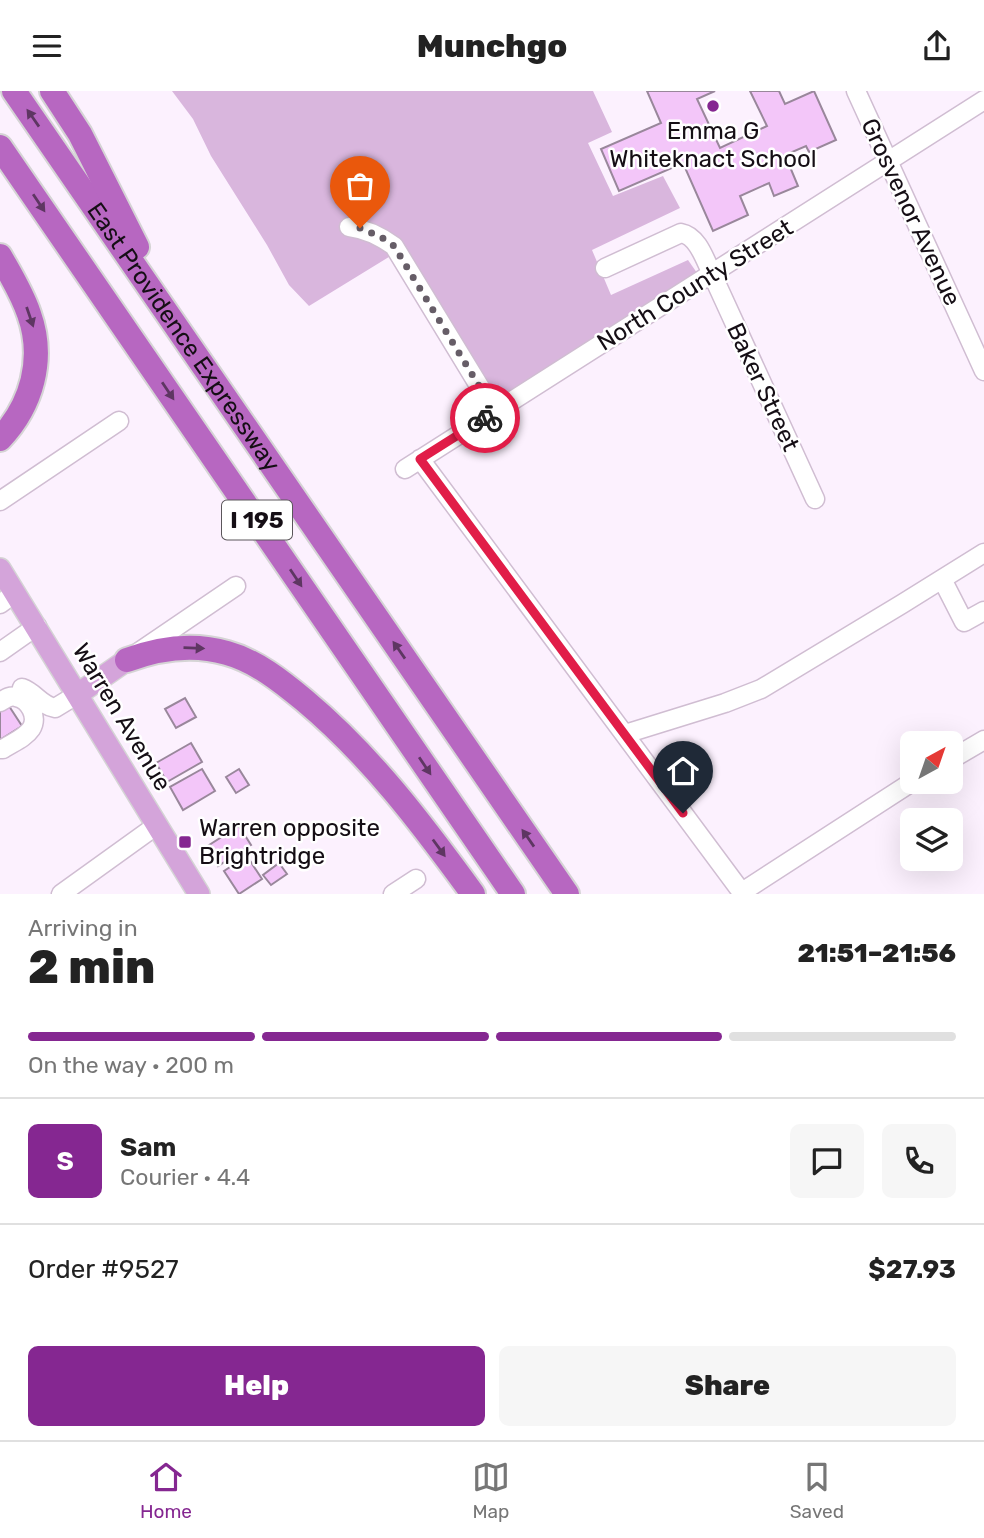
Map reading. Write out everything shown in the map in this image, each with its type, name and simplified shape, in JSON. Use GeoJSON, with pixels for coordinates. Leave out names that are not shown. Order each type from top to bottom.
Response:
{"type":"FeatureCollection","features":[{"type":"Feature","properties":{"kind":"highway","name":"East Providence Expressway"},"geometry":{"type":"LineString","coordinates":[[14,91],[567,894]]}},
{"type":"Feature","properties":{"kind":"highway"},"geometry":{"type":"LineString","coordinates":[[52,91],[79,134],[182,335]]}},
{"type":"Feature","properties":{"kind":"highway","name":"East Providence Expressway"},"geometry":{"type":"LineString","coordinates":[[0,147],[513,894]]}},
{"type":"Feature","properties":{"kind":"highway"},"geometry":{"type":"LineString","coordinates":[[0,255],[29,312],[36,351],[35,374],[26,403],[0,439]]}},
{"type":"Feature","properties":{"kind":"highway"},"geometry":{"type":"LineString","coordinates":[[127,660],[157,651],[195,647],[241,657],[268,672],[325,718],[382,776],[414,814],[473,894]]}},
{"type":"Feature","properties":{"kind":"main road","name":"Warren Avenue"},"geometry":{"type":"LineString","coordinates":[[0,569],[8,599],[37,626],[199,894]]}},
{"type":"Feature","properties":{"kind":"main road"},"geometry":{"type":"LineString","coordinates":[[78,694],[127,660]]}},
{"type":"Feature","properties":{"kind":"street","name":"Grosvenor Avenue"},"geometry":{"type":"LineString","coordinates":[[856,91],[984,371]]}},
{"type":"Feature","properties":{"kind":"street","name":"North County Street"},"geometry":{"type":"LineString","coordinates":[[625,734],[413,464],[984,100]]}},
{"type":"Feature","properties":{"kind":"street"},"geometry":{"type":"LineString","coordinates":[[349,227],[360,228],[394,246],[495,412]]}},
{"type":"Feature","properties":{"kind":"street","name":"Baker Street"},"geometry":{"type":"LineString","coordinates":[[605,268],[681,233],[688,234],[694,240],[815,499]]}},
{"type":"Feature","properties":{"kind":"street"},"geometry":{"type":"LineString","coordinates":[[0,501],[119,421]]}},
{"type":"Feature","properties":{"kind":"street"},"geometry":{"type":"LineString","coordinates":[[900,790],[742,893],[625,734],[761,689],[984,552]]}},
{"type":"Feature","properties":{"kind":"street"},"geometry":{"type":"LineString","coordinates":[[942,579],[964,622],[984,611]]}},
{"type":"Feature","properties":{"kind":"street"},"geometry":{"type":"LineString","coordinates":[[127,660],[236,586]]}},
{"type":"Feature","properties":{"kind":"street"},"geometry":{"type":"LineString","coordinates":[[0,652],[37,626]]}},
{"type":"Feature","properties":{"kind":"street"},"geometry":{"type":"LineString","coordinates":[[0,689],[20,687],[30,691],[45,706],[55,708],[78,694]]}},
{"type":"Feature","properties":{"kind":"street"},"geometry":{"type":"LineString","coordinates":[[0,702],[12,696],[19,697],[34,716],[34,724],[31,730],[0,749]]}},
{"type":"Feature","properties":{"kind":"street"},"geometry":{"type":"LineString","coordinates":[[963,752],[984,740]]}},
{"type":"Feature","properties":{"kind":"street"},"geometry":{"type":"LineString","coordinates":[[61,894],[157,825]]}},
{"type":"Feature","properties":{"kind":"street"},"geometry":{"type":"LineString","coordinates":[[393,894],[416,879]]}},
{"type":"Feature","properties":{"kind":"shaded area"},"geometry":{"type":"Polygon","coordinates":[[[172,91],[593,91],[612,132],[588,143],[613,196],[663,176],[680,208],[592,250],[611,295],[688,260],[702,280],[493,413],[397,252],[309,306],[289,285],[211,156],[193,119],[172,91]]]}},
{"type":"Feature","properties":{"kind":"building"},"geometry":{"type":"Polygon","coordinates":[[[647,91],[715,91],[697,99],[720,148],[767,126],[750,91],[779,91],[785,104],[814,91],[836,140],[809,152],[806,146],[785,155],[798,186],[774,196],[769,183],[740,196],[748,215],[713,231],[683,163],[619,191],[601,149],[661,123],[647,91]]]}},
{"type":"Feature","properties":{"kind":"building"},"geometry":{"type":"Polygon","coordinates":[[[185,698],[196,717],[176,728],[165,709],[185,698]]]}},
{"type":"Feature","properties":{"kind":"building"},"geometry":{"type":"Polygon","coordinates":[[[7,703],[22,726],[0,740],[0,707],[7,703]]]}},
{"type":"Feature","properties":{"kind":"building"},"geometry":{"type":"Polygon","coordinates":[[[191,743],[202,762],[167,782],[156,763],[191,743]]]}},
{"type":"Feature","properties":{"kind":"building"},"geometry":{"type":"Polygon","coordinates":[[[202,769],[215,791],[183,810],[170,787],[202,769]]]}},
{"type":"Feature","properties":{"kind":"building"},"geometry":{"type":"Polygon","coordinates":[[[239,769],[249,785],[236,793],[226,777],[239,769]]]}},
{"type":"Feature","properties":{"kind":"building"},"geometry":{"type":"Polygon","coordinates":[[[239,826],[251,845],[218,866],[206,847],[239,826]]]}},
{"type":"Feature","properties":{"kind":"building"},"geometry":{"type":"Polygon","coordinates":[[[247,856],[262,879],[239,894],[224,871],[247,856]]]}},
{"type":"Feature","properties":{"kind":"building"},"geometry":{"type":"Polygon","coordinates":[[[279,863],[287,874],[271,885],[263,875],[279,863]]]}},
{"type":"Feature","properties":{"kind":"way so far"},"geometry":{"type":"LineString","coordinates":[[360,228],[394,246],[495,412],[485,418]]}},
{"type":"Feature","properties":{"kind":"place","name":"Emma G Whiteknact School"},"geometry":{"type":"Point","coordinates":[713,106]}},
{"type":"Feature","properties":{"kind":"place","name":"Warren opposite Brightridge"},"geometry":{"type":"Point","coordinates":[185,842]}},
{"type":"Feature","properties":{"kind":"route"},"geometry":{"type":"LineString","coordinates":[[485,418],[420,459],[683,813]]}}]}
